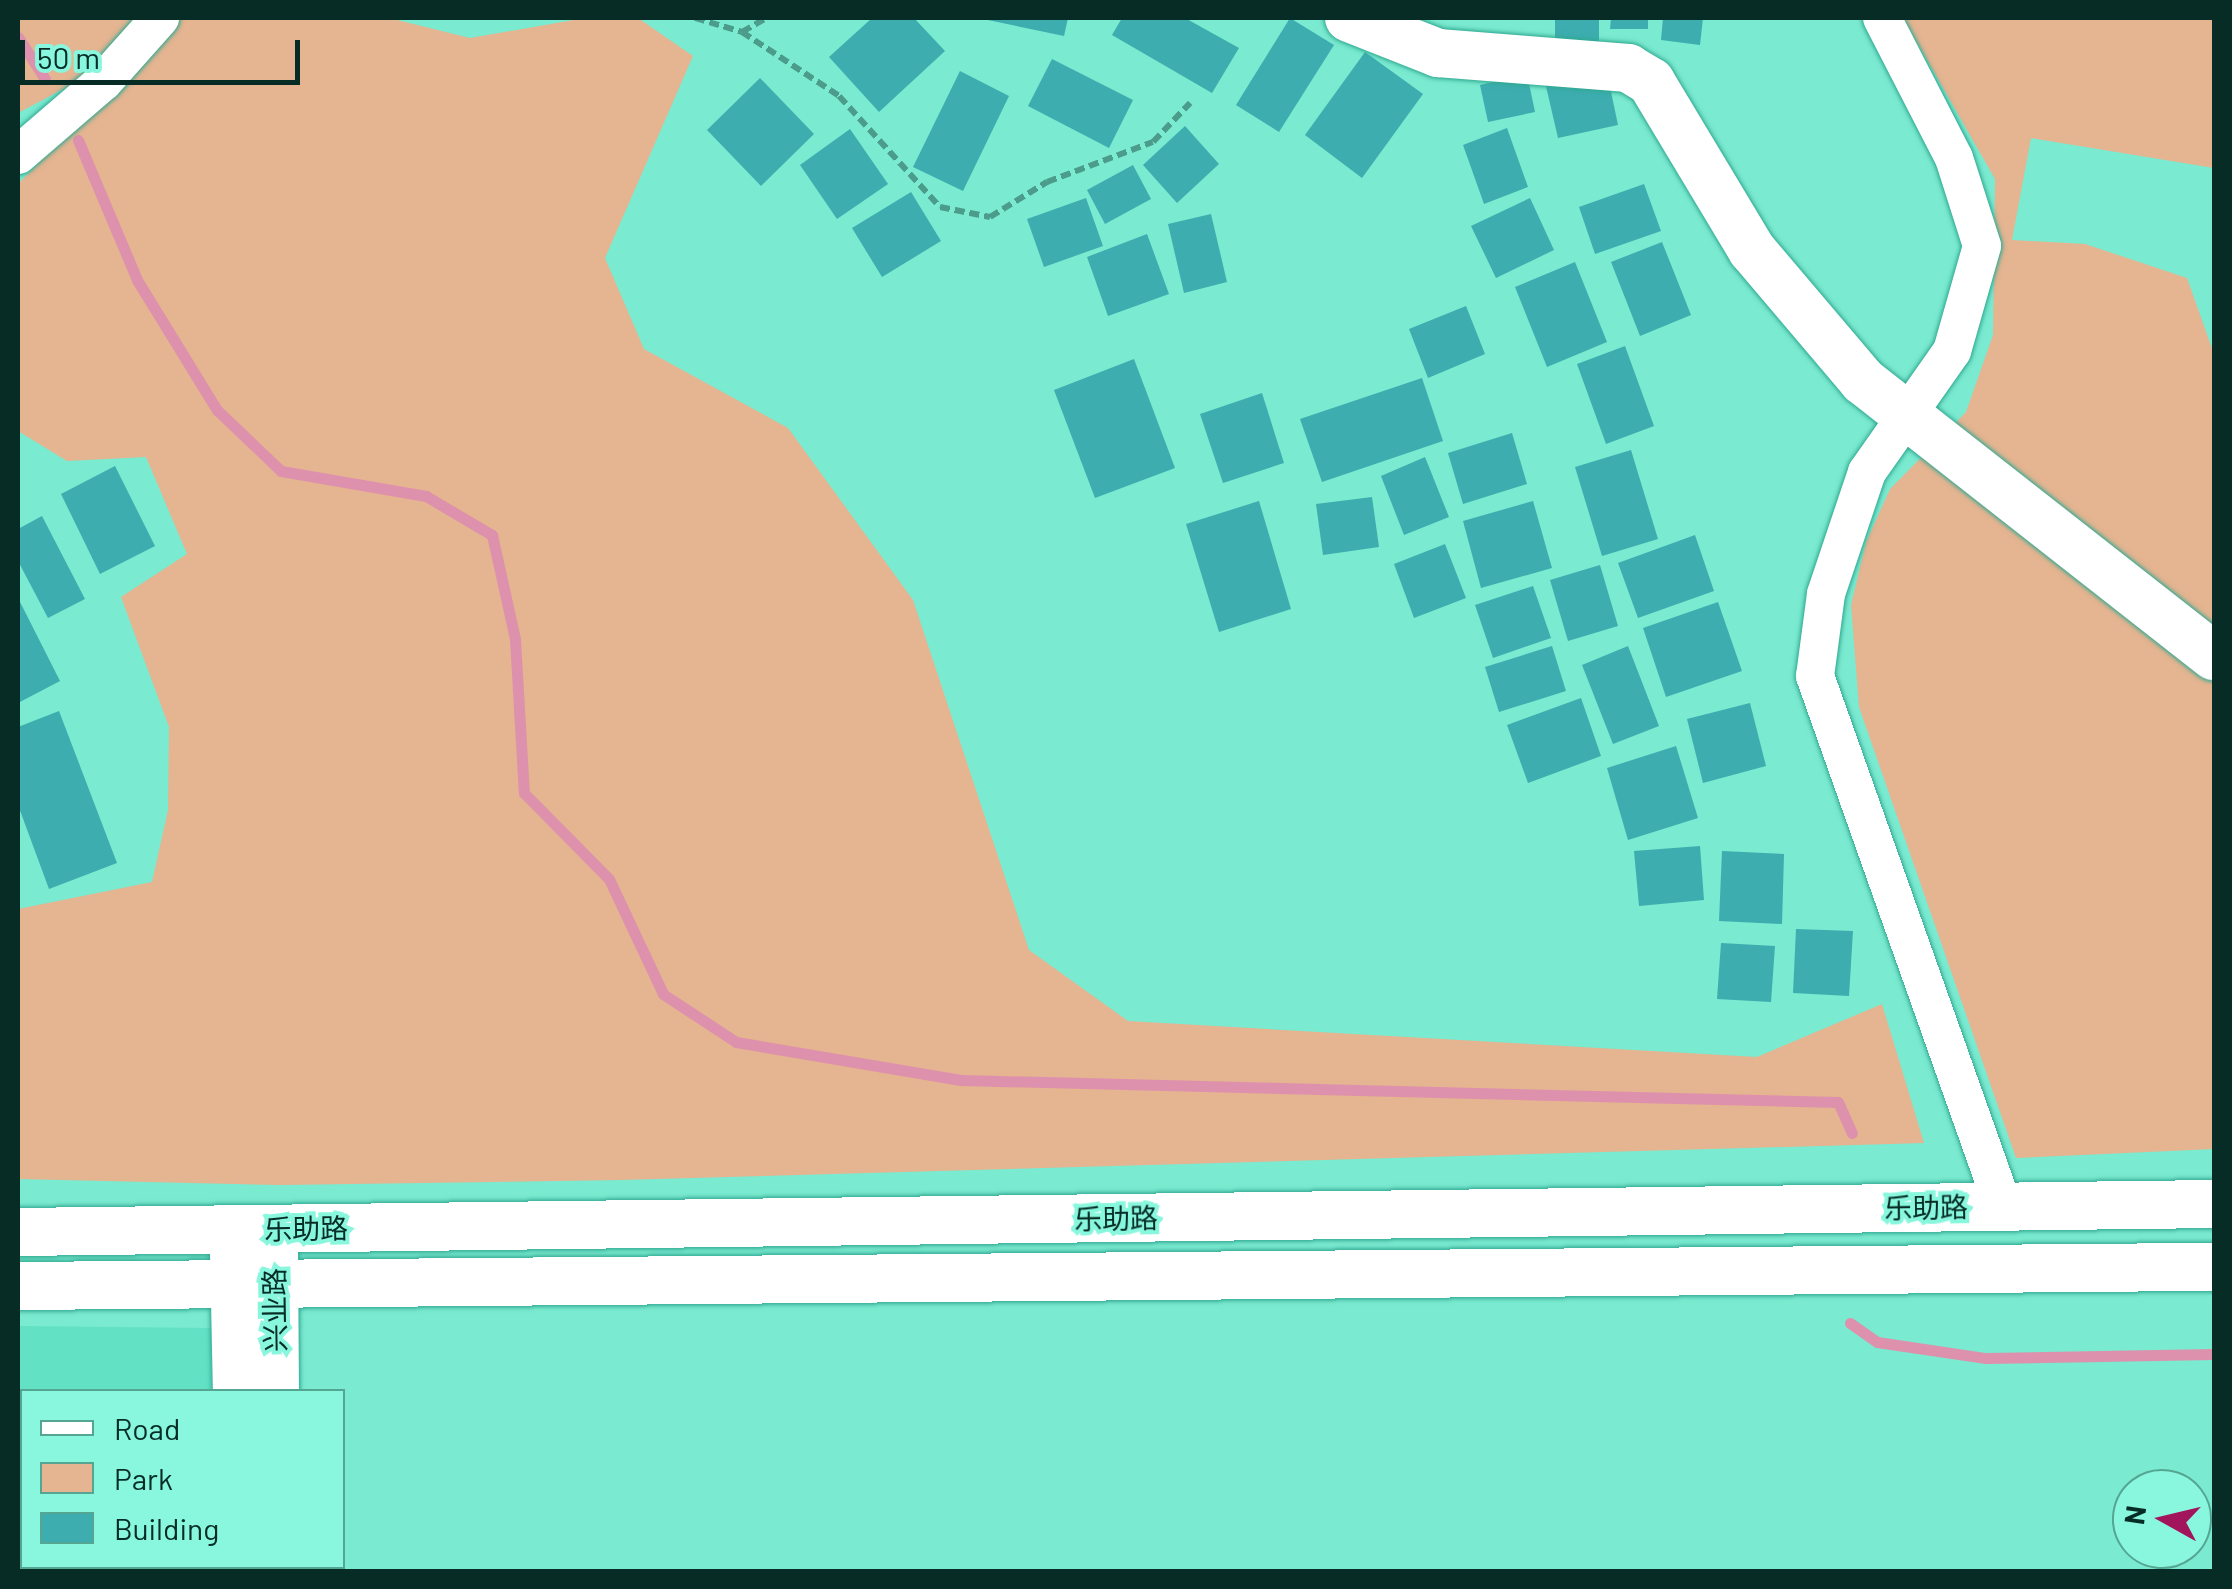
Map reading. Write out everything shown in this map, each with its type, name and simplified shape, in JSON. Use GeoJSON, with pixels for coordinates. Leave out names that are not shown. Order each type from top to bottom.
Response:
{"type":"FeatureCollection","features":[{"type":"Feature","properties":{"kind":"street"},"geometry":{"type":"LineString","coordinates":[[18,155],[103,82],[160,18]]}},
{"type":"Feature","properties":{"kind":"street"},"geometry":{"type":"LineString","coordinates":[[1348,18],[1424,50],[1628,68],[1650,82],[1752,250],[1863,381],[2214,656]]}},
{"type":"Feature","properties":{"kind":"street"},"geometry":{"type":"LineString","coordinates":[[1882,18],[1954,158],[1982,246],[1952,351],[1867,472],[1826,594],[1815,676],[2003,1206]]}},
{"type":"Feature","properties":{"kind":"street","name":"乐助路"},"geometry":{"type":"LineString","coordinates":[[18,1232],[2214,1204]]}},
{"type":"Feature","properties":{"kind":"street","name":"兴业路"},"geometry":{"type":"LineString","coordinates":[[237,1389],[254,1284],[254,1229]]}},
{"type":"Feature","properties":{"kind":"street","name":"乐助路"},"geometry":{"type":"LineString","coordinates":[[18,1286],[2214,1267]]}},
{"type":"Feature","properties":{"kind":"street","name":"兴业路"},"geometry":{"type":"LineString","coordinates":[[254,1284],[274,1389]]}},
{"type":"Feature","properties":{"kind":"path"},"geometry":{"type":"LineString","coordinates":[[695,18],[742,32],[839,96],[940,207],[990,217],[1047,182],[1153,142],[1190,103]]}},
{"type":"Feature","properties":{"kind":"path"},"geometry":{"type":"LineString","coordinates":[[742,32],[766,18]]}},
{"type":"Feature","properties":{"kind":"shaded area"},"geometry":{"type":"Polygon","coordinates":[[[18,1326],[211,1328],[211,1389],[20,1389],[20,1569],[209,1571],[18,1571],[18,1326]]]}},
{"type":"Feature","properties":{"kind":"green space"},"geometry":{"type":"Polygon","coordinates":[[[18,18],[138,18],[84,78],[18,113],[18,18]]]}},
{"type":"Feature","properties":{"kind":"green space"},"geometry":{"type":"Polygon","coordinates":[[[178,18],[389,18],[470,38],[585,18],[638,18],[693,56],[605,258],[644,349],[788,428],[913,600],[1029,950],[1128,1021],[1757,1057],[1882,1004],[1924,1143],[622,1180],[281,1185],[18,1179],[18,909],[152,882],[168,810],[169,727],[121,597],[187,554],[146,457],[67,461],[18,431],[18,184],[178,18]]]}},
{"type":"Feature","properties":{"kind":"green space"},"geometry":{"type":"Polygon","coordinates":[[[1903,18],[2214,18],[2214,168],[2031,138],[2012,240],[2085,244],[2187,278],[2214,354],[2214,1149],[2016,1158],[1859,707],[1851,605],[1866,542],[1890,489],[1966,412],[1993,335],[1995,179],[1903,18]]]}},
{"type":"Feature","properties":{"kind":"building"},"geometry":{"type":"Polygon","coordinates":[[[872,18],[914,18],[945,51],[879,112],[829,57],[872,18]]]}},
{"type":"Feature","properties":{"kind":"building"},"geometry":{"type":"Polygon","coordinates":[[[978,18],[1068,18],[1064,36],[978,18]]]}},
{"type":"Feature","properties":{"kind":"building"},"geometry":{"type":"Polygon","coordinates":[[[1122,18],[1185,18],[1239,48],[1212,93],[1112,35],[1122,18]]]}},
{"type":"Feature","properties":{"kind":"building"},"geometry":{"type":"Polygon","coordinates":[[[1290,18],[1334,45],[1279,132],[1236,105],[1290,18]]]}},
{"type":"Feature","properties":{"kind":"building"},"geometry":{"type":"Polygon","coordinates":[[[1555,18],[1599,18],[1599,46],[1555,47],[1555,18]]]}},
{"type":"Feature","properties":{"kind":"building"},"geometry":{"type":"Polygon","coordinates":[[[1611,18],[1648,18],[1648,29],[1610,29],[1611,18]]]}},
{"type":"Feature","properties":{"kind":"building"},"geometry":{"type":"Polygon","coordinates":[[[1663,18],[1703,18],[1700,45],[1661,40],[1663,18]]]}},
{"type":"Feature","properties":{"kind":"building"},"geometry":{"type":"Polygon","coordinates":[[[1365,52],[1423,94],[1362,178],[1305,135],[1365,52]]]}},
{"type":"Feature","properties":{"kind":"building"},"geometry":{"type":"Polygon","coordinates":[[[1052,59],[1133,100],[1109,148],[1028,106],[1052,59]]]}},
{"type":"Feature","properties":{"kind":"building"},"geometry":{"type":"Polygon","coordinates":[[[1606,68],[1618,125],[1558,138],[1545,82],[1606,68]]]}},
{"type":"Feature","properties":{"kind":"building"},"geometry":{"type":"Polygon","coordinates":[[[960,71],[1009,96],[963,191],[913,167],[960,71]]]}},
{"type":"Feature","properties":{"kind":"building"},"geometry":{"type":"Polygon","coordinates":[[[1527,74],[1535,112],[1488,122],[1480,85],[1527,74]]]}},
{"type":"Feature","properties":{"kind":"building"},"geometry":{"type":"Polygon","coordinates":[[[760,78],[814,134],[761,186],[707,130],[760,78]]]}},
{"type":"Feature","properties":{"kind":"building"},"geometry":{"type":"Polygon","coordinates":[[[1185,126],[1219,164],[1177,203],[1143,165],[1185,126]]]}},
{"type":"Feature","properties":{"kind":"building"},"geometry":{"type":"Polygon","coordinates":[[[1507,128],[1528,187],[1484,204],[1463,145],[1507,128]]]}},
{"type":"Feature","properties":{"kind":"building"},"geometry":{"type":"Polygon","coordinates":[[[850,129],[888,184],[837,219],[800,165],[850,129]]]}},
{"type":"Feature","properties":{"kind":"building"},"geometry":{"type":"Polygon","coordinates":[[[1133,165],[1151,199],[1105,224],[1087,190],[1133,165]]]}},
{"type":"Feature","properties":{"kind":"building"},"geometry":{"type":"Polygon","coordinates":[[[1644,184],[1661,231],[1595,254],[1579,207],[1644,184]]]}},
{"type":"Feature","properties":{"kind":"building"},"geometry":{"type":"Polygon","coordinates":[[[911,192],[941,241],[882,277],[852,228],[911,192]]]}},
{"type":"Feature","properties":{"kind":"building"},"geometry":{"type":"Polygon","coordinates":[[[1086,198],[1103,246],[1044,267],[1027,219],[1086,198]]]}},
{"type":"Feature","properties":{"kind":"building"},"geometry":{"type":"Polygon","coordinates":[[[1530,198],[1554,250],[1496,278],[1471,226],[1530,198]]]}},
{"type":"Feature","properties":{"kind":"building"},"geometry":{"type":"Polygon","coordinates":[[[1211,214],[1227,282],[1184,293],[1168,224],[1211,214]]]}},
{"type":"Feature","properties":{"kind":"building"},"geometry":{"type":"Polygon","coordinates":[[[1147,234],[1169,294],[1108,316],[1087,257],[1147,234]]]}},
{"type":"Feature","properties":{"kind":"building"},"geometry":{"type":"Polygon","coordinates":[[[1662,242],[1691,315],[1640,336],[1611,262],[1662,242]]]}},
{"type":"Feature","properties":{"kind":"building"},"geometry":{"type":"Polygon","coordinates":[[[1575,262],[1607,342],[1547,367],[1515,287],[1575,262]]]}},
{"type":"Feature","properties":{"kind":"building"},"geometry":{"type":"Polygon","coordinates":[[[1466,306],[1485,354],[1428,378],[1409,329],[1466,306]]]}},
{"type":"Feature","properties":{"kind":"building"},"geometry":{"type":"Polygon","coordinates":[[[1625,346],[1654,426],[1606,444],[1577,364],[1625,346]]]}},
{"type":"Feature","properties":{"kind":"building"},"geometry":{"type":"Polygon","coordinates":[[[1134,359],[1175,468],[1095,498],[1054,390],[1134,359]]]}},
{"type":"Feature","properties":{"kind":"building"},"geometry":{"type":"Polygon","coordinates":[[[1422,378],[1443,441],[1322,482],[1300,419],[1422,378]]]}},
{"type":"Feature","properties":{"kind":"building"},"geometry":{"type":"Polygon","coordinates":[[[1262,393],[1284,463],[1223,483],[1200,414],[1262,393]]]}},
{"type":"Feature","properties":{"kind":"building"},"geometry":{"type":"Polygon","coordinates":[[[1512,433],[1527,484],[1463,504],[1448,453],[1512,433]]]}},
{"type":"Feature","properties":{"kind":"building"},"geometry":{"type":"Polygon","coordinates":[[[1631,450],[1658,539],[1602,556],[1575,467],[1631,450]]]}},
{"type":"Feature","properties":{"kind":"building"},"geometry":{"type":"Polygon","coordinates":[[[1425,457],[1449,517],[1404,535],[1381,476],[1425,457]]]}},
{"type":"Feature","properties":{"kind":"building"},"geometry":{"type":"Polygon","coordinates":[[[115,466],[155,546],[100,574],[61,494],[115,466]]]}},
{"type":"Feature","properties":{"kind":"building"},"geometry":{"type":"Polygon","coordinates":[[[1372,497],[1379,547],[1323,555],[1316,504],[1372,497]]]}},
{"type":"Feature","properties":{"kind":"building"},"geometry":{"type":"Polygon","coordinates":[[[1259,501],[1291,609],[1219,632],[1186,524],[1259,501]]]}},
{"type":"Feature","properties":{"kind":"building"},"geometry":{"type":"Polygon","coordinates":[[[1533,501],[1552,568],[1481,588],[1463,521],[1533,501]]]}},
{"type":"Feature","properties":{"kind":"building"},"geometry":{"type":"Polygon","coordinates":[[[42,516],[85,599],[48,618],[18,561],[18,529],[42,516]]]}},
{"type":"Feature","properties":{"kind":"building"},"geometry":{"type":"Polygon","coordinates":[[[1695,535],[1714,591],[1638,618],[1618,563],[1695,535]]]}},
{"type":"Feature","properties":{"kind":"building"},"geometry":{"type":"Polygon","coordinates":[[[1445,544],[1466,598],[1414,618],[1394,564],[1445,544]]]}},
{"type":"Feature","properties":{"kind":"building"},"geometry":{"type":"Polygon","coordinates":[[[1600,565],[1618,626],[1568,641],[1550,580],[1600,565]]]}},
{"type":"Feature","properties":{"kind":"building"},"geometry":{"type":"Polygon","coordinates":[[[1533,586],[1551,638],[1493,658],[1475,605],[1533,586]]]}},
{"type":"Feature","properties":{"kind":"building"},"geometry":{"type":"Polygon","coordinates":[[[18,598],[60,681],[18,703],[18,598]]]}},
{"type":"Feature","properties":{"kind":"building"},"geometry":{"type":"Polygon","coordinates":[[[1718,602],[1742,671],[1666,697],[1643,628],[1718,602]]]}},
{"type":"Feature","properties":{"kind":"building"},"geometry":{"type":"Polygon","coordinates":[[[1552,646],[1566,691],[1499,712],[1485,667],[1552,646]]]}},
{"type":"Feature","properties":{"kind":"building"},"geometry":{"type":"Polygon","coordinates":[[[1628,646],[1659,726],[1613,744],[1582,665],[1628,646]]]}},
{"type":"Feature","properties":{"kind":"building"},"geometry":{"type":"Polygon","coordinates":[[[1581,698],[1601,756],[1528,783],[1507,725],[1581,698]]]}},
{"type":"Feature","properties":{"kind":"building"},"geometry":{"type":"Polygon","coordinates":[[[1750,703],[1766,766],[1703,783],[1687,719],[1750,703]]]}},
{"type":"Feature","properties":{"kind":"building"},"geometry":{"type":"Polygon","coordinates":[[[59,711],[117,863],[49,889],[18,805],[18,727],[59,711]]]}},
{"type":"Feature","properties":{"kind":"building"},"geometry":{"type":"Polygon","coordinates":[[[1676,746],[1698,818],[1628,840],[1607,768],[1676,746]]]}},
{"type":"Feature","properties":{"kind":"building"},"geometry":{"type":"Polygon","coordinates":[[[1700,846],[1704,900],[1639,906],[1634,851],[1700,846]]]}},
{"type":"Feature","properties":{"kind":"building"},"geometry":{"type":"Polygon","coordinates":[[[1722,851],[1784,854],[1782,924],[1719,921],[1722,851]]]}},
{"type":"Feature","properties":{"kind":"building"},"geometry":{"type":"Polygon","coordinates":[[[1796,929],[1853,931],[1849,996],[1793,993],[1796,929]]]}},
{"type":"Feature","properties":{"kind":"building"},"geometry":{"type":"Polygon","coordinates":[[[1721,943],[1775,946],[1771,1002],[1717,999],[1721,943]]]}},
{"type":"Feature","properties":{"kind":"waterway"},"geometry":{"type":"LineString","coordinates":[[18,37],[45,79]]}},
{"type":"Feature","properties":{"kind":"waterway"},"geometry":{"type":"LineString","coordinates":[[78,140],[137,280],[217,410],[281,471],[426,496],[492,535],[515,639],[524,793],[609,879],[663,994],[736,1042],[961,1080],[1838,1102],[1852,1133]]}},
{"type":"Feature","properties":{"kind":"waterway"},"geometry":{"type":"LineString","coordinates":[[1850,1323],[1877,1342],[1986,1358],[2214,1354]]}}]}
